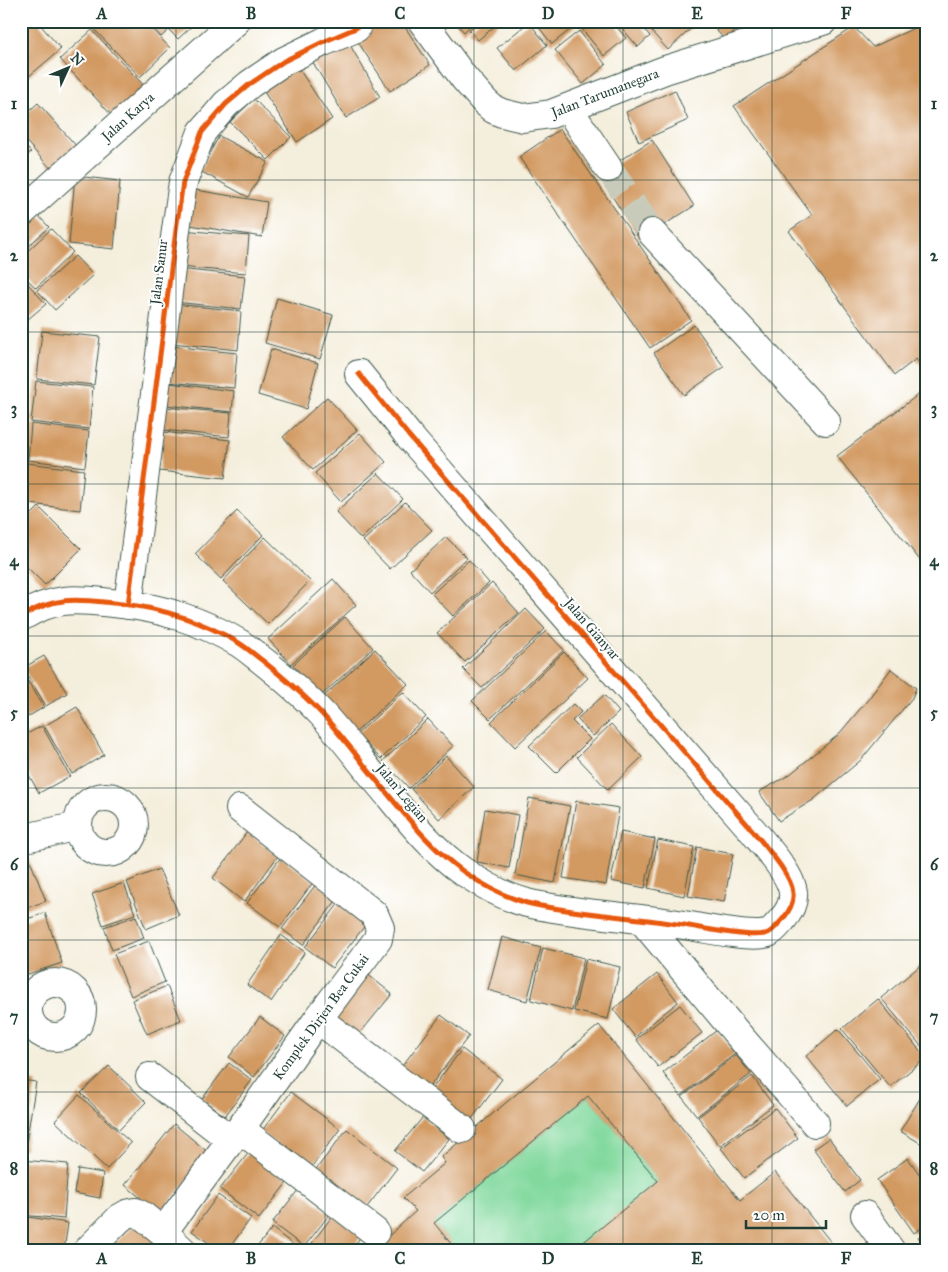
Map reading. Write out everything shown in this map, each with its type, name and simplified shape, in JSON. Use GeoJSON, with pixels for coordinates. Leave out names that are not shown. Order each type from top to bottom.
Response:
{"type":"FeatureCollection","features":[{"type":"Feature","properties":{"kind":"street","name":"Jalan Karya"},"geometry":{"type":"LineString","coordinates":[[21,213],[236,21]]}},
{"type":"Feature","properties":{"kind":"street","name":"Jalan Tarumanegara"},"geometry":{"type":"LineString","coordinates":[[422,21],[485,102],[493,109],[523,118],[551,114],[665,70],[823,21]]}},
{"type":"Feature","properties":{"kind":"street","name":"Jalan Sanur"},"geometry":{"type":"LineString","coordinates":[[128,605],[183,182],[202,132],[226,104],[250,84],[284,61],[356,28]]}},
{"type":"Feature","properties":{"kind":"street"},"geometry":{"type":"LineString","coordinates":[[568,108],[608,168]]}},
{"type":"Feature","properties":{"kind":"street"},"geometry":{"type":"LineString","coordinates":[[652,233],[826,422]]}},
{"type":"Feature","properties":{"kind":"street","name":"Jalan Gianyar"},"geometry":{"type":"LineString","coordinates":[[359,374],[409,436],[753,831],[777,861],[790,882],[793,892],[792,906]]}},
{"type":"Feature","properties":{"kind":"street","name":"Jalan Legian"},"geometry":{"type":"LineString","coordinates":[[21,618],[46,604],[64,600],[128,605],[167,613],[207,626],[240,643],[282,676],[321,714],[407,818],[442,855],[465,873],[496,892],[525,902],[566,910],[742,934],[767,933],[776,927],[792,906]]}},
{"type":"Feature","properties":{"kind":"street","name":"Komplek Dirjen Bea Cukai"},"geometry":{"type":"LineString","coordinates":[[162,1232],[378,939],[380,928],[374,914],[240,808]]}},
{"type":"Feature","properties":{"kind":"street"},"geometry":{"type":"LineString","coordinates":[[21,840],[78,826]]}},
{"type":"Feature","properties":{"kind":"street"},"geometry":{"type":"LineString","coordinates":[[641,919],[735,1031],[816,1123]]}},
{"type":"Feature","properties":{"kind":"street"},"geometry":{"type":"LineString","coordinates":[[318,1019],[462,1128]]}},
{"type":"Feature","properties":{"kind":"street"},"geometry":{"type":"LineString","coordinates":[[150,1077],[236,1134],[375,1232]]}},
{"type":"Feature","properties":{"kind":"street"},"geometry":{"type":"LineString","coordinates":[[87,1251],[120,1218],[136,1212],[183,1251]]}},
{"type":"Feature","properties":{"kind":"street"},"geometry":{"type":"LineString","coordinates":[[865,1215],[891,1251]]}},
{"type":"Feature","properties":{"kind":"green space"},"geometry":{"type":"Polygon","coordinates":[[[588,1096],[658,1181],[585,1251],[457,1251],[434,1223],[588,1096]]]}},
{"type":"Feature","properties":{"kind":"building"},"geometry":{"type":"Polygon","coordinates":[[[21,21],[37,21],[61,49],[21,83],[21,21]]]}},
{"type":"Feature","properties":{"kind":"building"},"geometry":{"type":"Polygon","coordinates":[[[100,21],[144,21],[170,48],[140,77],[93,28],[100,21]]]}},
{"type":"Feature","properties":{"kind":"building"},"geometry":{"type":"Polygon","coordinates":[[[147,21],[191,21],[194,24],[178,39],[169,30],[161,37],[147,21]]]}},
{"type":"Feature","properties":{"kind":"building"},"geometry":{"type":"Polygon","coordinates":[[[376,21],[401,21],[430,65],[390,91],[354,36],[376,21]]]}},
{"type":"Feature","properties":{"kind":"building"},"geometry":{"type":"Polygon","coordinates":[[[454,21],[475,21],[464,32],[454,21]]]}},
{"type":"Feature","properties":{"kind":"building"},"geometry":{"type":"Polygon","coordinates":[[[479,21],[501,21],[478,40],[469,30],[479,21]]]}},
{"type":"Feature","properties":{"kind":"building"},"geometry":{"type":"Polygon","coordinates":[[[534,21],[572,21],[575,26],[552,44],[534,21]]]}},
{"type":"Feature","properties":{"kind":"building"},"geometry":{"type":"Polygon","coordinates":[[[589,21],[612,21],[626,38],[604,56],[581,28],[589,21]]]}},
{"type":"Feature","properties":{"kind":"building"},"geometry":{"type":"Polygon","coordinates":[[[616,21],[637,21],[650,36],[638,47],[616,21]]]}},
{"type":"Feature","properties":{"kind":"building"},"geometry":{"type":"Polygon","coordinates":[[[642,21],[699,21],[668,50],[642,21]]]}},
{"type":"Feature","properties":{"kind":"building"},"geometry":{"type":"Polygon","coordinates":[[[708,21],[745,21],[725,40],[708,21]]]}},
{"type":"Feature","properties":{"kind":"building"},"geometry":{"type":"Polygon","coordinates":[[[756,21],[769,21],[761,28],[756,21]]]}},
{"type":"Feature","properties":{"kind":"building"},"geometry":{"type":"Polygon","coordinates":[[[529,22],[547,45],[516,71],[497,48],[529,22]]]}},
{"type":"Feature","properties":{"kind":"building"},"geometry":{"type":"Polygon","coordinates":[[[927,22],[927,373],[916,359],[895,375],[789,231],[812,215],[734,106],[854,27],[873,47],[927,22]]]}},
{"type":"Feature","properties":{"kind":"building"},"geometry":{"type":"Polygon","coordinates":[[[92,30],[147,89],[115,119],[60,59],[92,30]]]}},
{"type":"Feature","properties":{"kind":"building"},"geometry":{"type":"Polygon","coordinates":[[[579,31],[606,65],[583,84],[555,50],[579,31]]]}},
{"type":"Feature","properties":{"kind":"building"},"geometry":{"type":"Polygon","coordinates":[[[346,38],[380,97],[346,118],[311,59],[346,38]]]}},
{"type":"Feature","properties":{"kind":"building"},"geometry":{"type":"Polygon","coordinates":[[[295,63],[332,119],[297,142],[260,86],[295,63]]]}},
{"type":"Feature","properties":{"kind":"building"},"geometry":{"type":"Polygon","coordinates":[[[675,90],[688,120],[639,142],[626,112],[675,90]]]}},
{"type":"Feature","properties":{"kind":"building"},"geometry":{"type":"Polygon","coordinates":[[[254,99],[291,137],[268,160],[230,122],[254,99]]]}},
{"type":"Feature","properties":{"kind":"building"},"geometry":{"type":"Polygon","coordinates":[[[38,103],[79,149],[54,172],[21,136],[21,118],[38,103]]]}},
{"type":"Feature","properties":{"kind":"building"},"geometry":{"type":"Polygon","coordinates":[[[560,129],[691,320],[650,348],[519,157],[560,129]]]}},
{"type":"Feature","properties":{"kind":"building"},"geometry":{"type":"Polygon","coordinates":[[[219,136],[268,162],[248,197],[200,171],[219,136]]]}},
{"type":"Feature","properties":{"kind":"building"},"geometry":{"type":"Polygon","coordinates":[[[652,140],[694,206],[640,240],[598,174],[652,140]]]}},
{"type":"Feature","properties":{"kind":"building"},"geometry":{"type":"Polygon","coordinates":[[[21,142],[31,152],[21,161],[21,142]]]}},
{"type":"Feature","properties":{"kind":"building"},"geometry":{"type":"Polygon","coordinates":[[[75,176],[120,181],[114,249],[69,244],[75,176]]]}},
{"type":"Feature","properties":{"kind":"building"},"geometry":{"type":"Polygon","coordinates":[[[190,189],[267,202],[262,237],[184,224],[190,189]]]}},
{"type":"Feature","properties":{"kind":"building"},"geometry":{"type":"Polygon","coordinates":[[[35,212],[49,227],[21,253],[21,224],[35,212]]]}},
{"type":"Feature","properties":{"kind":"building"},"geometry":{"type":"Polygon","coordinates":[[[51,229],[73,252],[36,288],[21,273],[21,257],[51,229]]]}},
{"type":"Feature","properties":{"kind":"building"},"geometry":{"type":"Polygon","coordinates":[[[182,230],[249,236],[246,273],[179,267],[182,230]]]}},
{"type":"Feature","properties":{"kind":"building"},"geometry":{"type":"Polygon","coordinates":[[[75,256],[93,275],[55,310],[37,290],[75,256]]]}},
{"type":"Feature","properties":{"kind":"building"},"geometry":{"type":"Polygon","coordinates":[[[178,269],[245,276],[241,309],[175,302],[178,269]]]}},
{"type":"Feature","properties":{"kind":"building"},"geometry":{"type":"Polygon","coordinates":[[[21,276],[46,304],[21,325],[21,276]]]}},
{"type":"Feature","properties":{"kind":"building"},"geometry":{"type":"Polygon","coordinates":[[[277,298],[333,315],[320,359],[265,343],[277,298]]]}},
{"type":"Feature","properties":{"kind":"building"},"geometry":{"type":"Polygon","coordinates":[[[175,304],[241,311],[238,350],[171,343],[175,304]]]}},
{"type":"Feature","properties":{"kind":"building"},"geometry":{"type":"Polygon","coordinates":[[[694,325],[724,367],[684,395],[654,353],[694,325]]]}},
{"type":"Feature","properties":{"kind":"building"},"geometry":{"type":"Polygon","coordinates":[[[42,331],[100,337],[94,385],[37,379],[42,331]]]}},
{"type":"Feature","properties":{"kind":"building"},"geometry":{"type":"Polygon","coordinates":[[[171,346],[237,353],[234,388],[168,382],[171,346]]]}},
{"type":"Feature","properties":{"kind":"building"},"geometry":{"type":"Polygon","coordinates":[[[271,349],[318,363],[306,409],[258,395],[271,349]]]}},
{"type":"Feature","properties":{"kind":"building"},"geometry":{"type":"Polygon","coordinates":[[[36,381],[93,387],[89,429],[31,422],[36,381]]]}},
{"type":"Feature","properties":{"kind":"building"},"geometry":{"type":"Polygon","coordinates":[[[168,383],[234,391],[232,412],[166,405],[168,383]]]}},
{"type":"Feature","properties":{"kind":"building"},"geometry":{"type":"Polygon","coordinates":[[[927,388],[927,569],[837,456],[927,388]]]}},
{"type":"Feature","properties":{"kind":"building"},"geometry":{"type":"Polygon","coordinates":[[[327,397],[357,430],[313,470],[283,437],[327,397]]]}},
{"type":"Feature","properties":{"kind":"building"},"geometry":{"type":"Polygon","coordinates":[[[165,407],[231,413],[229,437],[163,430],[165,407]]]}},
{"type":"Feature","properties":{"kind":"building"},"geometry":{"type":"Polygon","coordinates":[[[31,424],[89,431],[85,467],[28,460],[31,424]]]}},
{"type":"Feature","properties":{"kind":"building"},"geometry":{"type":"Polygon","coordinates":[[[163,432],[230,440],[225,478],[159,471],[163,432]]]}},
{"type":"Feature","properties":{"kind":"building"},"geometry":{"type":"Polygon","coordinates":[[[360,433],[386,462],[341,502],[315,473],[360,433]]]}},
{"type":"Feature","properties":{"kind":"building"},"geometry":{"type":"Polygon","coordinates":[[[27,463],[84,470],[80,510],[22,503],[27,463]]]}},
{"type":"Feature","properties":{"kind":"building"},"geometry":{"type":"Polygon","coordinates":[[[378,473],[403,499],[361,539],[336,512],[378,473]]]}},
{"type":"Feature","properties":{"kind":"building"},"geometry":{"type":"Polygon","coordinates":[[[405,502],[432,530],[390,569],[363,541],[405,502]]]}},
{"type":"Feature","properties":{"kind":"building"},"geometry":{"type":"Polygon","coordinates":[[[39,507],[81,549],[45,585],[21,561],[21,525],[39,507]]]}},
{"type":"Feature","properties":{"kind":"building"},"geometry":{"type":"Polygon","coordinates":[[[237,511],[263,535],[221,579],[195,554],[237,511]]]}},
{"type":"Feature","properties":{"kind":"building"},"geometry":{"type":"Polygon","coordinates":[[[265,537],[310,581],[268,624],[223,581],[265,537]]]}},
{"type":"Feature","properties":{"kind":"building"},"geometry":{"type":"Polygon","coordinates":[[[446,537],[467,558],[430,592],[410,570],[446,537]]]}},
{"type":"Feature","properties":{"kind":"building"},"geometry":{"type":"Polygon","coordinates":[[[469,560],[489,583],[453,616],[432,594],[469,560]]]}},
{"type":"Feature","properties":{"kind":"building"},"geometry":{"type":"Polygon","coordinates":[[[333,579],[356,605],[291,664],[268,639],[333,579]]]}},
{"type":"Feature","properties":{"kind":"building"},"geometry":{"type":"Polygon","coordinates":[[[492,583],[519,613],[465,662],[437,633],[492,583]]]}},
{"type":"Feature","properties":{"kind":"building"},"geometry":{"type":"Polygon","coordinates":[[[526,609],[545,629],[482,688],[463,669],[526,609]]]}},
{"type":"Feature","properties":{"kind":"building"},"geometry":{"type":"Polygon","coordinates":[[[345,617],[373,648],[321,696],[293,665],[345,617]]]}},
{"type":"Feature","properties":{"kind":"building"},"geometry":{"type":"Polygon","coordinates":[[[546,631],[564,650],[490,719],[472,701],[546,631]]]}},
{"type":"Feature","properties":{"kind":"building"},"geometry":{"type":"Polygon","coordinates":[[[375,649],[408,684],[355,733],[322,698],[375,649]]]}},
{"type":"Feature","properties":{"kind":"building"},"geometry":{"type":"Polygon","coordinates":[[[564,652],[588,678],[515,747],[491,722],[564,652]]]}},
{"type":"Feature","properties":{"kind":"building"},"geometry":{"type":"Polygon","coordinates":[[[44,656],[67,693],[46,706],[23,668],[44,656]]]}},
{"type":"Feature","properties":{"kind":"building"},"geometry":{"type":"Polygon","coordinates":[[[891,669],[916,688],[912,698],[861,760],[813,800],[779,821],[759,792],[789,775],[838,735],[891,669]]]}},
{"type":"Feature","properties":{"kind":"building"},"geometry":{"type":"Polygon","coordinates":[[[21,670],[44,707],[21,721],[21,670]]]}},
{"type":"Feature","properties":{"kind":"building"},"geometry":{"type":"Polygon","coordinates":[[[403,692],[426,717],[381,759],[357,734],[403,692]]]}},
{"type":"Feature","properties":{"kind":"building"},"geometry":{"type":"Polygon","coordinates":[[[604,695],[619,712],[593,736],[577,719],[604,695]]]}},
{"type":"Feature","properties":{"kind":"building"},"geometry":{"type":"Polygon","coordinates":[[[573,704],[581,712],[572,721],[590,739],[556,773],[529,746],[573,704]]]}},
{"type":"Feature","properties":{"kind":"building"},"geometry":{"type":"Polygon","coordinates":[[[77,707],[104,755],[72,774],[44,726],[77,707]]]}},
{"type":"Feature","properties":{"kind":"building"},"geometry":{"type":"Polygon","coordinates":[[[428,719],[453,746],[409,788],[383,761],[428,719]]]}},
{"type":"Feature","properties":{"kind":"building"},"geometry":{"type":"Polygon","coordinates":[[[611,724],[642,757],[608,790],[577,757],[611,724]]]}},
{"type":"Feature","properties":{"kind":"building"},"geometry":{"type":"Polygon","coordinates":[[[42,726],[70,776],[39,793],[21,761],[21,737],[42,726]]]}},
{"type":"Feature","properties":{"kind":"building"},"geometry":{"type":"Polygon","coordinates":[[[446,756],[474,787],[439,819],[411,789],[446,756]]]}},
{"type":"Feature","properties":{"kind":"building"},"geometry":{"type":"Polygon","coordinates":[[[529,798],[570,806],[555,883],[515,875],[529,798]]]}},
{"type":"Feature","properties":{"kind":"building"},"geometry":{"type":"Polygon","coordinates":[[[576,801],[619,808],[606,885],[563,878],[576,801]]]}},
{"type":"Feature","properties":{"kind":"building"},"geometry":{"type":"Polygon","coordinates":[[[485,809],[518,815],[509,868],[477,862],[485,809]]]}},
{"type":"Feature","properties":{"kind":"building"},"geometry":{"type":"Polygon","coordinates":[[[247,832],[278,856],[244,902],[213,878],[247,832]]]}},
{"type":"Feature","properties":{"kind":"building"},"geometry":{"type":"Polygon","coordinates":[[[621,832],[655,839],[645,888],[611,881],[621,832]]]}},
{"type":"Feature","properties":{"kind":"building"},"geometry":{"type":"Polygon","coordinates":[[[658,840],[694,847],[684,896],[648,888],[658,840]]]}},
{"type":"Feature","properties":{"kind":"building"},"geometry":{"type":"Polygon","coordinates":[[[697,847],[733,854],[724,902],[688,896],[697,847]]]}},
{"type":"Feature","properties":{"kind":"building"},"geometry":{"type":"Polygon","coordinates":[[[281,857],[314,881],[280,927],[247,903],[281,857]]]}},
{"type":"Feature","properties":{"kind":"building"},"geometry":{"type":"Polygon","coordinates":[[[29,858],[46,901],[21,910],[21,861],[29,858]]]}},
{"type":"Feature","properties":{"kind":"building"},"geometry":{"type":"Polygon","coordinates":[[[159,869],[179,915],[146,929],[127,882],[159,869]]]}},
{"type":"Feature","properties":{"kind":"building"},"geometry":{"type":"Polygon","coordinates":[[[124,883],[135,914],[103,925],[92,894],[124,883]]]}},
{"type":"Feature","properties":{"kind":"building"},"geometry":{"type":"Polygon","coordinates":[[[317,883],[338,898],[303,945],[282,929],[317,883]]]}},
{"type":"Feature","properties":{"kind":"building"},"geometry":{"type":"Polygon","coordinates":[[[340,902],[367,923],[332,968],[305,947],[340,902]]]}},
{"type":"Feature","properties":{"kind":"building"},"geometry":{"type":"Polygon","coordinates":[[[45,913],[62,963],[22,976],[21,921],[45,913]]]}},
{"type":"Feature","properties":{"kind":"building"},"geometry":{"type":"Polygon","coordinates":[[[136,916],[144,938],[112,950],[104,927],[136,916]]]}},
{"type":"Feature","properties":{"kind":"building"},"geometry":{"type":"Polygon","coordinates":[[[281,935],[305,952],[271,1002],[247,985],[281,935]]]}},
{"type":"Feature","properties":{"kind":"building"},"geometry":{"type":"Polygon","coordinates":[[[502,937],[541,948],[527,1001],[488,990],[502,937]]]}},
{"type":"Feature","properties":{"kind":"building"},"geometry":{"type":"Polygon","coordinates":[[[149,941],[165,982],[131,996],[114,954],[149,941]]]}},
{"type":"Feature","properties":{"kind":"building"},"geometry":{"type":"Polygon","coordinates":[[[543,948],[584,958],[572,1011],[531,1000],[543,948]]]}},
{"type":"Feature","properties":{"kind":"building"},"geometry":{"type":"Polygon","coordinates":[[[586,959],[620,967],[608,1019],[574,1011],[586,959]]]}},
{"type":"Feature","properties":{"kind":"building"},"geometry":{"type":"Polygon","coordinates":[[[927,960],[927,1053],[881,998],[927,960]]]}},
{"type":"Feature","properties":{"kind":"building"},"geometry":{"type":"Polygon","coordinates":[[[366,973],[392,994],[357,1037],[331,1016],[366,973]]]}},
{"type":"Feature","properties":{"kind":"building"},"geometry":{"type":"Polygon","coordinates":[[[657,974],[678,1002],[635,1037],[613,1009],[657,974]]]}},
{"type":"Feature","properties":{"kind":"building"},"geometry":{"type":"Polygon","coordinates":[[[167,986],[181,1020],[147,1034],[132,1000],[167,986]]]}},
{"type":"Feature","properties":{"kind":"building"},"geometry":{"type":"Polygon","coordinates":[[[878,999],[926,1058],[890,1087],[842,1029],[878,999]]]}},
{"type":"Feature","properties":{"kind":"building"},"geometry":{"type":"Polygon","coordinates":[[[680,1005],[702,1033],[658,1067],[636,1039],[680,1005]]]}},
{"type":"Feature","properties":{"kind":"building"},"geometry":{"type":"Polygon","coordinates":[[[441,1015],[469,1036],[426,1091],[399,1070],[441,1015]]]}},
{"type":"Feature","properties":{"kind":"building"},"geometry":{"type":"Polygon","coordinates":[[[260,1017],[285,1036],[254,1077],[229,1057],[260,1017]]]}},
{"type":"Feature","properties":{"kind":"building"},"geometry":{"type":"Polygon","coordinates":[[[599,1025],[740,1200],[775,1172],[838,1251],[585,1251],[580,1245],[658,1181],[588,1096],[434,1223],[457,1251],[390,1251],[382,1242],[416,1211],[403,1198],[445,1163],[441,1157],[599,1025]]]}},
{"type":"Feature","properties":{"kind":"building"},"geometry":{"type":"Polygon","coordinates":[[[838,1029],[880,1079],[847,1106],[806,1056],[838,1029]]]}},
{"type":"Feature","properties":{"kind":"building"},"geometry":{"type":"Polygon","coordinates":[[[717,1030],[735,1054],[681,1096],[663,1073],[717,1030]]]}},
{"type":"Feature","properties":{"kind":"building"},"geometry":{"type":"Polygon","coordinates":[[[462,1049],[502,1079],[468,1124],[428,1094],[462,1049]]]}},
{"type":"Feature","properties":{"kind":"building"},"geometry":{"type":"Polygon","coordinates":[[[736,1055],[751,1074],[697,1116],[682,1097],[736,1055]]]}},
{"type":"Feature","properties":{"kind":"building"},"geometry":{"type":"Polygon","coordinates":[[[229,1063],[252,1080],[225,1116],[202,1099],[229,1063]]]}},
{"type":"Feature","properties":{"kind":"building"},"geometry":{"type":"Polygon","coordinates":[[[109,1066],[146,1102],[119,1130],[81,1093],[109,1066]]]}},
{"type":"Feature","properties":{"kind":"building"},"geometry":{"type":"Polygon","coordinates":[[[752,1076],[773,1105],[720,1146],[698,1117],[752,1076]]]}},
{"type":"Feature","properties":{"kind":"building"},"geometry":{"type":"Polygon","coordinates":[[[21,1080],[36,1082],[25,1150],[21,1150],[21,1080]]]}},
{"type":"Feature","properties":{"kind":"building"},"geometry":{"type":"Polygon","coordinates":[[[927,1087],[927,1147],[900,1131],[927,1087]]]}},
{"type":"Feature","properties":{"kind":"building"},"geometry":{"type":"Polygon","coordinates":[[[291,1092],[340,1129],[310,1169],[261,1132],[291,1092]]]}},
{"type":"Feature","properties":{"kind":"building"},"geometry":{"type":"Polygon","coordinates":[[[79,1095],[131,1143],[107,1169],[55,1121],[79,1095]]]}},
{"type":"Feature","properties":{"kind":"building"},"geometry":{"type":"Polygon","coordinates":[[[775,1108],[798,1138],[744,1178],[721,1148],[775,1108]]]}},
{"type":"Feature","properties":{"kind":"building"},"geometry":{"type":"Polygon","coordinates":[[[423,1117],[449,1139],[422,1172],[395,1151],[423,1117]]]}},
{"type":"Feature","properties":{"kind":"building"},"geometry":{"type":"Polygon","coordinates":[[[174,1124],[209,1153],[160,1214],[125,1185],[174,1124]]]}},
{"type":"Feature","properties":{"kind":"building"},"geometry":{"type":"Polygon","coordinates":[[[347,1129],[397,1168],[364,1211],[314,1172],[347,1129]]]}},
{"type":"Feature","properties":{"kind":"building"},"geometry":{"type":"Polygon","coordinates":[[[829,1138],[860,1180],[845,1192],[813,1149],[829,1138]]]}},
{"type":"Feature","properties":{"kind":"building"},"geometry":{"type":"Polygon","coordinates":[[[250,1151],[289,1180],[259,1219],[220,1189],[250,1151]]]}},
{"type":"Feature","properties":{"kind":"building"},"geometry":{"type":"Polygon","coordinates":[[[908,1158],[927,1185],[927,1224],[914,1233],[877,1180],[908,1158]]]}},
{"type":"Feature","properties":{"kind":"building"},"geometry":{"type":"Polygon","coordinates":[[[21,1160],[68,1164],[64,1219],[21,1215],[21,1160]]]}},
{"type":"Feature","properties":{"kind":"building"},"geometry":{"type":"Polygon","coordinates":[[[78,1169],[103,1173],[100,1198],[74,1193],[78,1169]]]}},
{"type":"Feature","properties":{"kind":"building"},"geometry":{"type":"Polygon","coordinates":[[[299,1189],[330,1214],[304,1247],[272,1223],[299,1189]]]}},
{"type":"Feature","properties":{"kind":"building"},"geometry":{"type":"Polygon","coordinates":[[[218,1195],[251,1218],[227,1251],[220,1251],[192,1231],[218,1195]]]}},
{"type":"Feature","properties":{"kind":"building"},"geometry":{"type":"Polygon","coordinates":[[[333,1215],[361,1236],[351,1251],[306,1251],[333,1215]]]}},
{"type":"Feature","properties":{"kind":"building"},"geometry":{"type":"Polygon","coordinates":[[[21,1216],[68,1223],[64,1251],[21,1251],[21,1216]]]}},
{"type":"Feature","properties":{"kind":"building"},"geometry":{"type":"Polygon","coordinates":[[[138,1221],[165,1251],[107,1251],[138,1221]]]}},
{"type":"Feature","properties":{"kind":"building"},"geometry":{"type":"Polygon","coordinates":[[[272,1228],[301,1251],[254,1251],[272,1228]]]}},
{"type":"Feature","properties":{"kind":"building"},"geometry":{"type":"Polygon","coordinates":[[[927,1231],[927,1250],[918,1237],[927,1231]]]}},
{"type":"Feature","properties":{"kind":"tunnel"},"geometry":{"type":"LineString","coordinates":[[608,168],[652,233]]}},
{"type":"Feature","properties":{"kind":"cycle path"},"geometry":{"type":"LineString","coordinates":[[128,605],[183,182],[202,132],[226,104],[250,84],[284,61],[356,28]]}},
{"type":"Feature","properties":{"kind":"cycle path"},"geometry":{"type":"LineString","coordinates":[[21,617],[47,605],[70,600],[82,600],[152,609],[197,622],[226,635],[263,661],[322,714],[410,821],[441,854],[471,877],[494,890],[527,903],[556,909],[751,935],[761,935],[770,932],[787,914],[793,897],[788,878],[777,860],[409,436],[359,374]]}}]}
